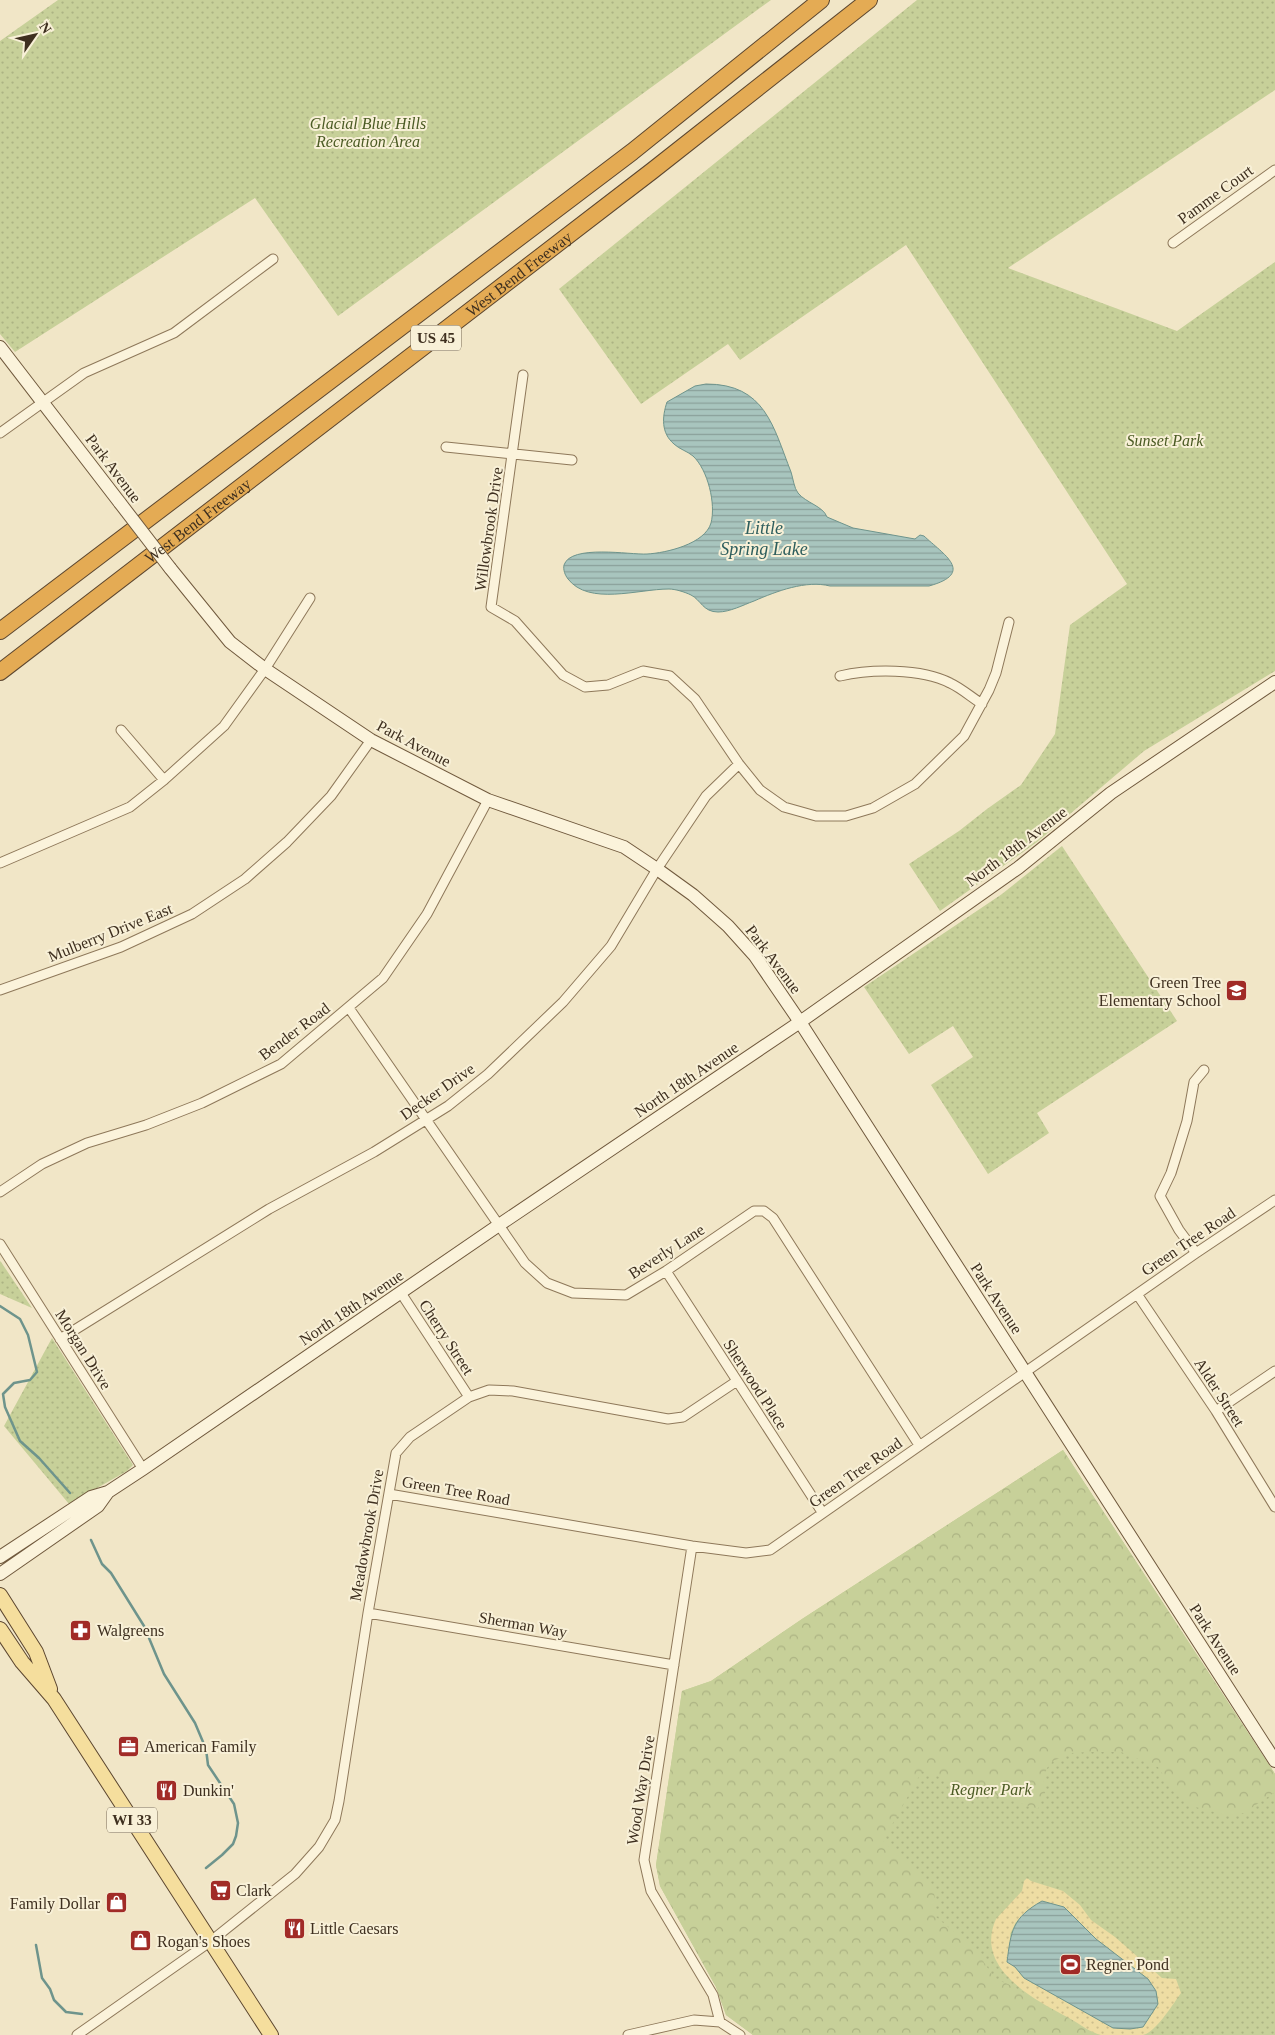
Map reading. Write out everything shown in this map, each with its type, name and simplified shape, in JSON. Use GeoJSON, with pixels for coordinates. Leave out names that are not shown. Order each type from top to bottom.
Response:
{"type":"FeatureCollection","features":[{"type":"Feature","properties":{"kind":"highway","name":"West Bend Freeway"},"geometry":{"type":"LineString","coordinates":[[0,631],[632,152],[821,0]]}},
{"type":"Feature","properties":{"kind":"highway","name":"West Bend Freeway"},"geometry":{"type":"LineString","coordinates":[[0,672],[644,177],[868,0]]}},
{"type":"Feature","properties":{"kind":"main road","name":"WI 33"},"geometry":{"type":"LineString","coordinates":[[0,1595],[36,1652],[54,1699]]}},
{"type":"Feature","properties":{"kind":"main road","name":"WI 33"},"geometry":{"type":"LineString","coordinates":[[0,1629],[22,1662],[54,1699],[271,2035]]}},
{"type":"Feature","properties":{"kind":"street","name":"Pamme Court"},"geometry":{"type":"LineString","coordinates":[[1173,243],[1275,170]]}},
{"type":"Feature","properties":{"kind":"street"},"geometry":{"type":"LineString","coordinates":[[0,433],[84,373],[174,333],[273,259]]}},
{"type":"Feature","properties":{"kind":"street","name":"Park Avenue"},"geometry":{"type":"LineString","coordinates":[[0,347],[170,568],[230,642],[265,669],[371,740],[488,800],[624,847],[693,895],[728,926],[755,956],[800,1022],[1275,1761]]}},
{"type":"Feature","properties":{"kind":"street","name":"Willowbrook Drive"},"geometry":{"type":"LineString","coordinates":[[523,375],[491,607],[516,621],[563,675],[585,687],[608,685],[644,671],[670,676],[695,699],[739,764]]}},
{"type":"Feature","properties":{"kind":"street","name":"Willowbrook Drive"},"geometry":{"type":"LineString","coordinates":[[446,447],[572,460]]}},
{"type":"Feature","properties":{"kind":"street"},"geometry":{"type":"LineString","coordinates":[[0,863],[130,807],[164,780],[224,726],[265,669],[310,598]]}},
{"type":"Feature","properties":{"kind":"street"},"geometry":{"type":"LineString","coordinates":[[739,764],[760,790],[784,807],[816,816],[846,816],[873,808],[915,784],[964,736],[982,704],[996,673],[1009,622]]}},
{"type":"Feature","properties":{"kind":"street"},"geometry":{"type":"LineString","coordinates":[[840,676],[856,672],[917,673],[949,682],[982,704]]}},
{"type":"Feature","properties":{"kind":"street","name":"North 18th Avenue"},"geometry":{"type":"LineString","coordinates":[[0,1557],[91,1497],[108,1492],[143,1469],[800,1022],[1018,868],[1111,793],[1275,682]]}},
{"type":"Feature","properties":{"kind":"street"},"geometry":{"type":"LineString","coordinates":[[121,730],[164,780]]}},
{"type":"Feature","properties":{"kind":"street","name":"Mulberry Drive East"},"geometry":{"type":"LineString","coordinates":[[0,990],[121,947],[192,914],[245,879],[287,842],[331,796],[371,740]]}},
{"type":"Feature","properties":{"kind":"street","name":"Decker Drive"},"geometry":{"type":"LineString","coordinates":[[60,1339],[269,1209],[374,1152],[448,1106],[488,1074],[563,1002],[611,946],[657,869],[706,796],[739,764]]}},
{"type":"Feature","properties":{"kind":"street","name":"Bender Road"},"geometry":{"type":"LineString","coordinates":[[0,1192],[42,1164],[87,1143],[146,1125],[202,1104],[280,1064],[383,978],[427,914],[488,800]]}},
{"type":"Feature","properties":{"kind":"street","name":"Beverly Lane"},"geometry":{"type":"LineString","coordinates":[[349,1008],[525,1263],[547,1283],[573,1293],[626,1295],[666,1271],[754,1211],[764,1211],[773,1218],[919,1445]]}},
{"type":"Feature","properties":{"kind":"street"},"geometry":{"type":"LineString","coordinates":[[1196,1253],[1179,1230],[1160,1196],[1171,1173],[1187,1121],[1194,1082],[1204,1070]]}},
{"type":"Feature","properties":{"kind":"street","name":"Green Tree Road"},"geometry":{"type":"LineString","coordinates":[[389,1494],[692,1546],[746,1553],[770,1550],[822,1512],[1275,1200]]}},
{"type":"Feature","properties":{"kind":"street","name":"Morgan Drive"},"geometry":{"type":"LineString","coordinates":[[0,1244],[143,1469]]}},
{"type":"Feature","properties":{"kind":"street","name":"Sherwood Place"},"geometry":{"type":"LineString","coordinates":[[666,1271],[822,1512]]}},
{"type":"Feature","properties":{"kind":"street","name":"Cherry Street"},"geometry":{"type":"LineString","coordinates":[[401,1293],[469,1397]]}},
{"type":"Feature","properties":{"kind":"street","name":"Alder Street"},"geometry":{"type":"LineString","coordinates":[[1137,1294],[1216,1411],[1275,1507]]}},
{"type":"Feature","properties":{"kind":"street"},"geometry":{"type":"LineString","coordinates":[[1216,1411],[1275,1371]]}},
{"type":"Feature","properties":{"kind":"street","name":"Meadowbrook Drive"},"geometry":{"type":"LineString","coordinates":[[77,2035],[211,1941],[294,1874],[318,1848],[335,1820],[396,1453],[410,1437],[469,1397],[489,1390],[513,1391],[668,1419],[683,1417],[737,1381]]}},
{"type":"Feature","properties":{"kind":"street","name":"North 18th Avenue"},"geometry":{"type":"LineString","coordinates":[[0,1574],[98,1506],[108,1492]]}},
{"type":"Feature","properties":{"kind":"street","name":"Wood Way Drive"},"geometry":{"type":"LineString","coordinates":[[692,1546],[644,1860],[651,1891],[713,1995],[720,2022]]}},
{"type":"Feature","properties":{"kind":"street","name":"Sherman Way"},"geometry":{"type":"LineString","coordinates":[[368,1613],[674,1665]]}},
{"type":"Feature","properties":{"kind":"street"},"geometry":{"type":"LineString","coordinates":[[628,2035],[694,2020],[720,2022],[740,2035]]}},
{"type":"Feature","properties":{"kind":"green space","name":"Glacial Blue Hills Recreation Area"},"geometry":{"type":"Polygon","coordinates":[[[58,0],[771,0],[338,316],[255,198],[15,352],[0,334],[0,41],[58,0]]]}},
{"type":"Feature","properties":{"kind":"green space","name":"Sunset Park"},"geometry":{"type":"Polygon","coordinates":[[[917,0],[1275,0],[1275,90],[1008,268],[1177,331],[1275,262],[1275,671],[1144,751],[1037,842],[940,911],[909,864],[959,831],[1021,785],[1055,734],[1070,625],[1127,584],[906,245],[740,360],[728,344],[641,404],[559,289],[917,0]]]}},
{"type":"Feature","properties":{"kind":"green space"},"geometry":{"type":"Polygon","coordinates":[[[1062,846],[1177,1021],[1037,1113],[1049,1133],[988,1174],[931,1085],[973,1057],[953,1026],[909,1054],[864,987],[1002,894],[1062,846]]]}},
{"type":"Feature","properties":{"kind":"green space"},"geometry":{"type":"Polygon","coordinates":[[[1,1262],[32,1308],[0,1294],[1,1262]]]}},
{"type":"Feature","properties":{"kind":"green space"},"geometry":{"type":"Polygon","coordinates":[[[52,1338],[133,1465],[127,1471],[69,1504],[4,1426],[52,1338]]]}},
{"type":"Feature","properties":{"kind":"green space","name":"Regner Park"},"geometry":{"type":"Polygon","coordinates":[[[1063,1450],[1275,1774],[1275,2035],[753,2035],[726,2015],[716,1987],[660,1886],[656,1865],[682,1691],[711,1681],[802,1619],[1063,1450]]]}},
{"type":"Feature","properties":{"kind":"green space","name":"Regner Park"},"geometry":{"type":"Polygon","coordinates":[[[1063,1450],[1275,1774],[1275,1792],[1244,1813],[1226,1815],[1188,1805],[1173,1791],[1158,1767],[1121,1752],[1072,1753],[1053,1761],[1047,1768],[1043,1779],[1046,1790],[1038,1809],[922,1771],[883,1841],[934,1889],[936,1917],[975,1949],[995,1979],[1008,1984],[1101,2035],[753,2035],[726,2015],[716,1987],[660,1886],[656,1865],[682,1691],[711,1681],[802,1619],[1063,1450]]]}},
{"type":"Feature","properties":{"kind":"sand"},"geometry":{"type":"Polygon","coordinates":[[[1027,1878],[1063,1891],[1080,1905],[1091,1920],[1115,1937],[1162,1978],[1176,1979],[1181,1993],[1153,2029],[1143,2035],[1097,2034],[1038,2001],[1010,1979],[1000,1967],[993,1952],[991,1936],[996,1919],[1022,1891],[1024,1881],[1027,1878]],[[1064,1907],[1030,1908],[1016,1922],[1010,1934],[1015,1967],[1024,1978],[1096,1939],[1064,1907]]]}},
{"type":"Feature","properties":{"kind":"water","name":"Little Spring Lake"},"geometry":{"type":"Polygon","coordinates":[[[706,384],[726,386],[742,391],[754,400],[772,424],[797,491],[801,496],[822,510],[827,517],[853,528],[915,539],[920,535],[924,536],[951,563],[953,569],[951,575],[943,581],[929,586],[801,585],[723,612],[709,610],[691,595],[669,589],[601,594],[588,592],[577,587],[564,572],[564,565],[569,559],[578,555],[602,552],[647,554],[664,552],[693,542],[707,530],[711,523],[712,506],[707,478],[693,456],[670,440],[664,424],[667,402],[695,386],[706,384]]]}},
{"type":"Feature","properties":{"kind":"water","name":"Regner Pond"},"geometry":{"type":"Polygon","coordinates":[[[1042,1901],[1064,1907],[1096,1939],[1148,1979],[1156,1991],[1158,2004],[1143,2027],[1130,2029],[1113,2028],[1024,1978],[1015,1967],[1007,1962],[1015,1926],[1024,1913],[1042,1901]]]}},
{"type":"Feature","properties":{"kind":"waterway"},"geometry":{"type":"LineString","coordinates":[[0,1306],[20,1319],[28,1335],[37,1372],[30,1380],[14,1383],[3,1394],[5,1407],[20,1441],[39,1458],[70,1493]]}},
{"type":"Feature","properties":{"kind":"waterway"},"geometry":{"type":"LineString","coordinates":[[91,1540],[102,1564],[111,1573],[144,1626],[164,1674],[195,1723],[206,1749],[208,1765],[234,1804],[238,1823],[233,1844],[206,1868]]}},
{"type":"Feature","properties":{"kind":"waterway"},"geometry":{"type":"LineString","coordinates":[[36,1945],[42,1978],[50,1989],[54,2000],[66,2012],[82,2014]]}},
{"type":"Feature","properties":{"kind":"place","name":"Green Tree Elementary School"},"geometry":{"type":"Point","coordinates":[1237,991]}},
{"type":"Feature","properties":{"kind":"place","name":"Walgreens"},"geometry":{"type":"Point","coordinates":[81,1630]}},
{"type":"Feature","properties":{"kind":"place","name":"American Family"},"geometry":{"type":"Point","coordinates":[128,1746]}},
{"type":"Feature","properties":{"kind":"place","name":"Dunkin'"},"geometry":{"type":"Point","coordinates":[167,1790]}},
{"type":"Feature","properties":{"kind":"place","name":"Clark"},"geometry":{"type":"Point","coordinates":[220,1890]}},
{"type":"Feature","properties":{"kind":"place","name":"Family Dollar"},"geometry":{"type":"Point","coordinates":[116,1903]}},
{"type":"Feature","properties":{"kind":"place","name":"Little Caesars"},"geometry":{"type":"Point","coordinates":[294,1928]}},
{"type":"Feature","properties":{"kind":"place","name":"Rogan's Shoes"},"geometry":{"type":"Point","coordinates":[141,1941]}},
{"type":"Feature","properties":{"kind":"place","name":"Regner Pond"},"geometry":{"type":"Point","coordinates":[1070,1964]}}]}
